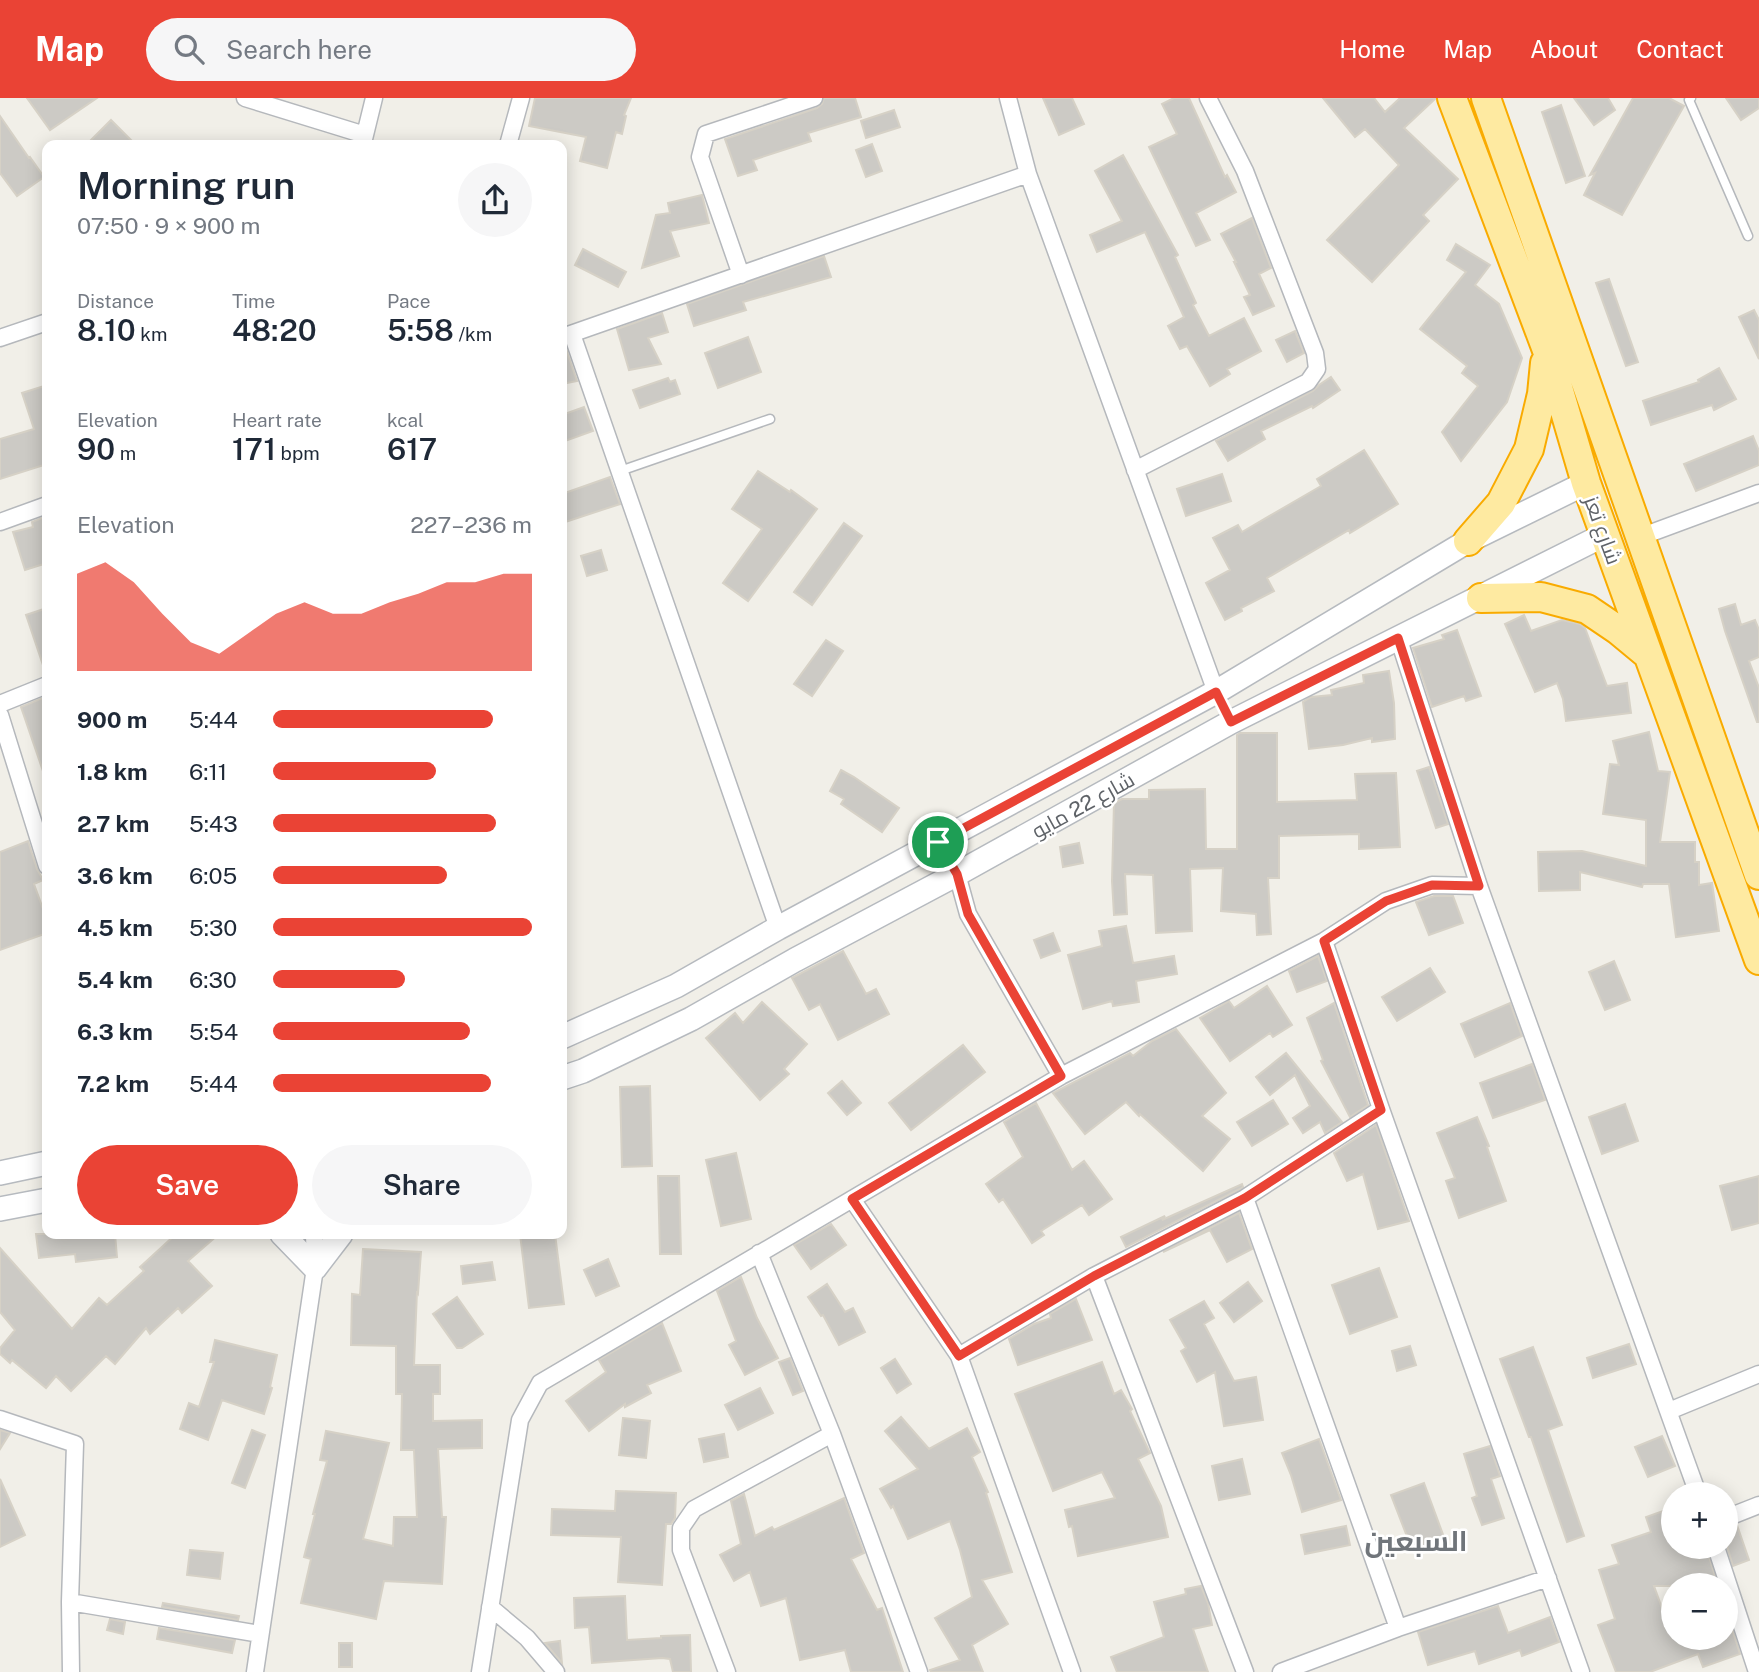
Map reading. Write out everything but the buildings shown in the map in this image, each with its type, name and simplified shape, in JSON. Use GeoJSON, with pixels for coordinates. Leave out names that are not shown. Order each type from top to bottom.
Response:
{"type":"FeatureCollection","features":[{"type":"Feature","properties":{"kind":"highway","name":"شارع تعز"},"geometry":{"type":"LineString","coordinates":[[1452,98],[1547,350],[1586,483],[1759,960]]}},
{"type":"Feature","properties":{"kind":"highway","name":"شارع تعز"},"geometry":{"type":"LineString","coordinates":[[1486,98],[1759,875]]}},
{"type":"Feature","properties":{"kind":"highway"},"geometry":{"type":"LineString","coordinates":[[1468,541],[1500,503],[1529,449],[1542,394],[1547,350]]}},
{"type":"Feature","properties":{"kind":"highway"},"geometry":{"type":"LineString","coordinates":[[1481,598],[1541,597],[1587,609],[1618,630],[1647,655]]}},
{"type":"Feature","properties":{"kind":"main road","name":"شارع 22 مايو"},"geometry":{"type":"LineString","coordinates":[[567,1035],[676,986],[778,928],[1216,692],[1468,541],[1586,483]]}},
{"type":"Feature","properties":{"kind":"main road","name":"شارع 22 مايو"},"geometry":{"type":"LineString","coordinates":[[567,1076],[691,1019],[1231,722],[1606,534]]}},
{"type":"Feature","properties":{"kind":"main road"},"geometry":{"type":"LineString","coordinates":[[1216,692],[1231,722]]}},
{"type":"Feature","properties":{"kind":"main road"},"geometry":{"type":"LineString","coordinates":[[938,842],[957,874]]}},
{"type":"Feature","properties":{"kind":"main road"},"geometry":{"type":"LineString","coordinates":[[0,1173],[42,1164]]}},
{"type":"Feature","properties":{"kind":"main road"},"geometry":{"type":"LineString","coordinates":[[0,1209],[42,1201]]}},
{"type":"Feature","properties":{"kind":"main road"},"geometry":{"type":"LineString","coordinates":[[287,1239],[315,1268],[337,1239]]}},
{"type":"Feature","properties":{"kind":"street"},"geometry":{"type":"LineString","coordinates":[[245,98],[364,140],[374,98]]}},
{"type":"Feature","properties":{"kind":"street"},"geometry":{"type":"LineString","coordinates":[[509,140],[521,98]]}},
{"type":"Feature","properties":{"kind":"street"},"geometry":{"type":"LineString","coordinates":[[741,275],[700,157],[706,134],[814,98]]}},
{"type":"Feature","properties":{"kind":"street"},"geometry":{"type":"LineString","coordinates":[[1008,98],[1028,174],[1216,692]]}},
{"type":"Feature","properties":{"kind":"street"},"geometry":{"type":"LineString","coordinates":[[1135,470],[1308,382],[1317,369],[1315,353],[1245,171],[1208,98]]}},
{"type":"Feature","properties":{"kind":"street"},"geometry":{"type":"LineString","coordinates":[[778,928],[620,471],[567,336],[1028,174]]}},
{"type":"Feature","properties":{"kind":"street"},"geometry":{"type":"LineString","coordinates":[[0,338],[42,324]]}},
{"type":"Feature","properties":{"kind":"street"},"geometry":{"type":"LineString","coordinates":[[1640,537],[1759,494]]}},
{"type":"Feature","properties":{"kind":"street"},"geometry":{"type":"LineString","coordinates":[[0,522],[42,507]]}},
{"type":"Feature","properties":{"kind":"street"},"geometry":{"type":"LineString","coordinates":[[1398,638],[1479,886],[1694,1482]]}},
{"type":"Feature","properties":{"kind":"street"},"geometry":{"type":"LineString","coordinates":[[0,704],[42,687]]}},
{"type":"Feature","properties":{"kind":"street"},"geometry":{"type":"LineString","coordinates":[[0,715],[42,850]]}},
{"type":"Feature","properties":{"kind":"street"},"geometry":{"type":"LineString","coordinates":[[957,874],[968,914],[1061,1076]]}},
{"type":"Feature","properties":{"kind":"street"},"geometry":{"type":"LineString","coordinates":[[480,1672],[520,1420],[540,1383],[1061,1076],[1324,941],[1386,901],[1432,885],[1479,886]]}},
{"type":"Feature","properties":{"kind":"street"},"geometry":{"type":"LineString","coordinates":[[1324,941],[1381,1110],[1581,1672]]}},
{"type":"Feature","properties":{"kind":"street"},"geometry":{"type":"LineString","coordinates":[[959,1356],[1094,1276],[1245,1198],[1381,1110]]}},
{"type":"Feature","properties":{"kind":"street"},"geometry":{"type":"LineString","coordinates":[[1245,1198],[1398,1629]]}},
{"type":"Feature","properties":{"kind":"street"},"geometry":{"type":"LineString","coordinates":[[852,1199],[959,1356],[1072,1672]]}},
{"type":"Feature","properties":{"kind":"street"},"geometry":{"type":"LineString","coordinates":[[255,1672],[315,1268],[314,1239]]}},
{"type":"Feature","properties":{"kind":"street"},"geometry":{"type":"LineString","coordinates":[[760,1253],[832,1434],[919,1672]]}},
{"type":"Feature","properties":{"kind":"street"},"geometry":{"type":"LineString","coordinates":[[1094,1276],[1244,1672]]}},
{"type":"Feature","properties":{"kind":"street"},"geometry":{"type":"LineString","coordinates":[[1669,1412],[1759,1374]]}},
{"type":"Feature","properties":{"kind":"street"},"geometry":{"type":"LineString","coordinates":[[0,1419],[75,1444],[70,1602],[71,1672]]}},
{"type":"Feature","properties":{"kind":"street"},"geometry":{"type":"LineString","coordinates":[[727,1672],[681,1550],[681,1528],[694,1508],[832,1434]]}},
{"type":"Feature","properties":{"kind":"street"},"geometry":{"type":"LineString","coordinates":[[1738,1513],[1759,1505]]}},
{"type":"Feature","properties":{"kind":"street"},"geometry":{"type":"LineString","coordinates":[[1720,1559],[1757,1672]]}},
{"type":"Feature","properties":{"kind":"street"},"geometry":{"type":"LineString","coordinates":[[1281,1672],[1548,1578]]}},
{"type":"Feature","properties":{"kind":"street"},"geometry":{"type":"LineString","coordinates":[[70,1602],[260,1634]]}},
{"type":"Feature","properties":{"kind":"street"},"geometry":{"type":"LineString","coordinates":[[490,1607],[527,1638],[556,1672]]}},
{"type":"Feature","properties":{"kind":"lane"},"geometry":{"type":"LineString","coordinates":[[1690,98],[1748,236]]}},
{"type":"Feature","properties":{"kind":"lane"},"geometry":{"type":"LineString","coordinates":[[620,471],[770,419]]}},
{"type":"Feature","properties":{"kind":"district","name":"السبعين"},"geometry":{"type":"Point","coordinates":[1416,1540]}},
{"type":"Feature","properties":{"kind":"route"},"geometry":{"type":"LineString","coordinates":[[1398,638],[1479,886],[1432,885],[1386,901],[1324,941],[1381,1110],[1245,1198],[1094,1276],[959,1356],[852,1199],[1061,1076],[968,914],[957,874],[938,842],[1216,692],[1231,722],[1398,638]]}}]}
